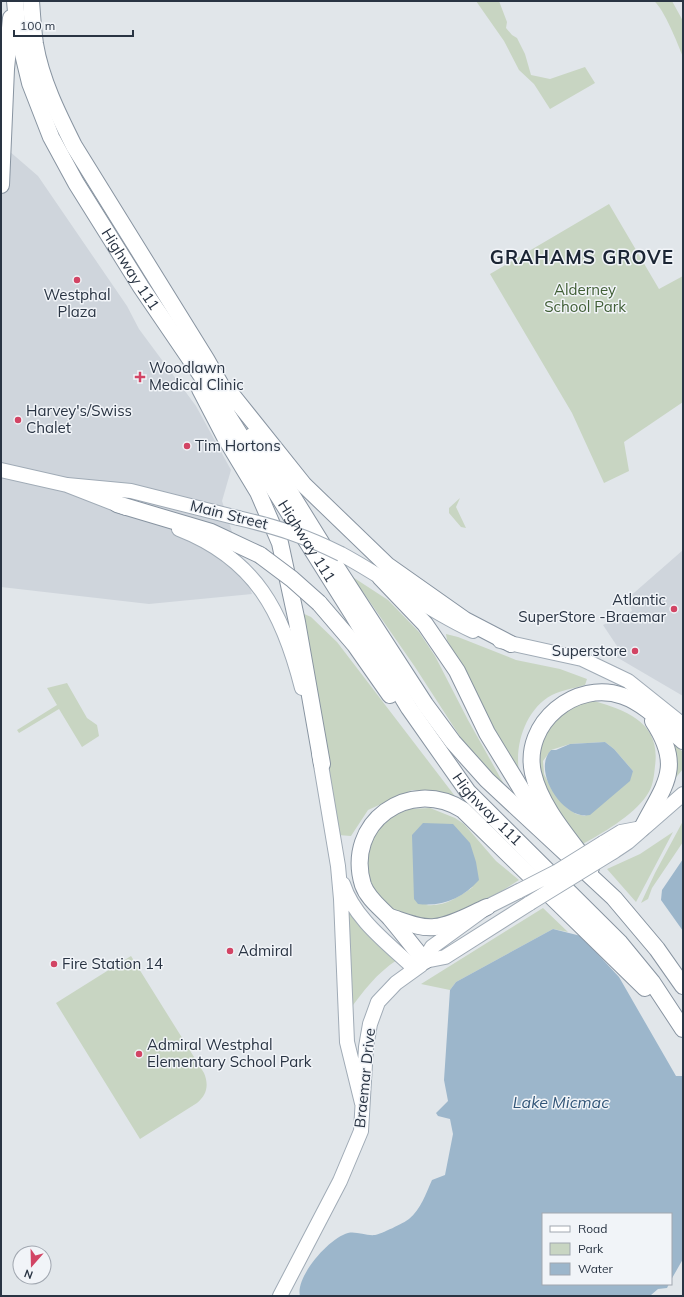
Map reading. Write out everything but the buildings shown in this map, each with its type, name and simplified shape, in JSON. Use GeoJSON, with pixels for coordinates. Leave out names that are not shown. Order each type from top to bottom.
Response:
{"type":"FeatureCollection","features":[{"type":"Feature","properties":{"kind":"highway"},"geometry":{"type":"LineString","coordinates":[[1,185],[9,28],[15,1]]}},
{"type":"Feature","properties":{"kind":"highway","name":"Highway 111"},"geometry":{"type":"LineString","coordinates":[[15,1],[18,33],[35,100],[51,137],[76,183],[141,287],[220,403],[353,615],[409,708],[468,792],[620,943],[652,982],[680,1024]]}},
{"type":"Feature","properties":{"kind":"highway","name":"Highway 111"},"geometry":{"type":"LineString","coordinates":[[31,1],[35,45],[46,83],[66,130],[114,213],[212,368],[241,419],[275,468],[343,578],[425,704],[453,742],[492,785],[614,898],[657,949],[683,986]]}},
{"type":"Feature","properties":{"kind":"highway"},"geometry":{"type":"LineString","coordinates":[[141,287],[179,352],[226,439],[258,492],[280,543],[297,622],[322,764]]}},
{"type":"Feature","properties":{"kind":"highway"},"geometry":{"type":"LineString","coordinates":[[212,368],[304,485],[381,560],[465,620],[511,644]]}},
{"type":"Feature","properties":{"kind":"highway"},"geometry":{"type":"LineString","coordinates":[[117,504],[211,532],[237,543],[260,555],[292,579],[319,603],[355,645],[443,768],[468,792]]}},
{"type":"Feature","properties":{"kind":"highway"},"geometry":{"type":"LineString","coordinates":[[380,577],[425,624],[453,666],[487,733],[523,792],[558,836],[614,898]]}},
{"type":"Feature","properties":{"kind":"highway"},"geometry":{"type":"LineString","coordinates":[[614,898],[546,804],[533,773],[533,749],[543,724],[559,707],[578,696],[591,692],[604,692],[621,695],[641,706],[683,741]]}},
{"type":"Feature","properties":{"kind":"highway"},"geometry":{"type":"LineString","coordinates":[[641,706],[654,722],[668,748],[669,762],[667,778],[661,794],[642,828]]}},
{"type":"Feature","properties":{"kind":"highway"},"geometry":{"type":"LineString","coordinates":[[420,965],[390,917],[376,905],[364,886],[360,864],[361,844],[376,819],[398,803],[421,798],[454,804],[476,822],[680,1024]]}},
{"type":"Feature","properties":{"kind":"highway"},"geometry":{"type":"LineString","coordinates":[[390,917],[425,927],[434,927],[448,924],[487,907]]}},
{"type":"Feature","properties":{"kind":"main road","name":"Main Street"},"geometry":{"type":"LineString","coordinates":[[1,470],[67,485],[131,492],[288,530],[309,538],[341,554],[458,624],[491,638],[511,644],[588,662],[628,681],[667,711],[683,726]]}},
{"type":"Feature","properties":{"kind":"main road","name":"Main Street"},"geometry":{"type":"LineString","coordinates":[[67,485],[185,531],[210,543],[246,571],[266,595],[285,630],[299,674],[322,764],[338,866]]}},
{"type":"Feature","properties":{"kind":"main road"},"geometry":{"type":"LineString","coordinates":[[667,711],[683,713]]}},
{"type":"Feature","properties":{"kind":"main road"},"geometry":{"type":"LineString","coordinates":[[608,847],[621,832],[642,828],[683,794]]}},
{"type":"Feature","properties":{"kind":"main road","name":"Braemar Drive"},"geometry":{"type":"LineString","coordinates":[[420,965],[432,947],[487,907],[608,847]]}},
{"type":"Feature","properties":{"kind":"main road","name":"Braemar Drive"},"geometry":{"type":"LineString","coordinates":[[280,1296],[340,1182],[353,1154],[361,1131],[366,1047],[373,1013],[385,994],[396,983],[420,965],[445,957],[530,903],[608,847]]}},
{"type":"Feature","properties":{"kind":"main road"},"geometry":{"type":"LineString","coordinates":[[338,866],[344,888],[355,908],[371,927],[420,965]]}},
{"type":"Feature","properties":{"kind":"main road"},"geometry":{"type":"LineString","coordinates":[[338,866],[342,899],[346,1042],[362,1103]]}},
{"type":"Feature","properties":{"kind":"shaded area"},"geometry":{"type":"Polygon","coordinates":[[[1,144],[38,176],[127,306],[139,329],[196,406],[231,470],[222,501],[252,594],[149,604],[1,587],[1,144]]]}},
{"type":"Feature","properties":{"kind":"shaded area"},"geometry":{"type":"Polygon","coordinates":[[[683,550],[683,696],[613,655],[619,649],[603,625],[632,611],[627,599],[683,550]]]}},
{"type":"Feature","properties":{"kind":"green space"},"geometry":{"type":"Polygon","coordinates":[[[476,1],[499,1],[507,22],[506,28],[517,38],[525,54],[531,75],[550,79],[585,67],[595,83],[550,109],[534,84],[519,70],[504,41],[476,1]]]}},
{"type":"Feature","properties":{"kind":"green space"},"geometry":{"type":"Polygon","coordinates":[[[654,1],[672,1],[683,21],[683,57],[662,11],[654,1]]]}},
{"type":"Feature","properties":{"kind":"green space","name":"Alderney School Park"},"geometry":{"type":"Polygon","coordinates":[[[609,204],[659,289],[683,276],[683,402],[624,442],[629,471],[604,483],[572,413],[490,274],[609,204]]]}},
{"type":"Feature","properties":{"kind":"green space"},"geometry":{"type":"Polygon","coordinates":[[[460,498],[456,507],[466,528],[461,527],[449,513],[449,508],[460,498]]]}},
{"type":"Feature","properties":{"kind":"green space"},"geometry":{"type":"Polygon","coordinates":[[[345,572],[388,600],[419,632],[435,656],[468,720],[510,795],[470,752],[415,667],[363,592],[345,572]]]}},
{"type":"Feature","properties":{"kind":"green space"},"geometry":{"type":"Polygon","coordinates":[[[302,613],[311,617],[337,642],[461,804],[433,792],[412,790],[368,810],[351,836],[338,835],[302,613]]]}},
{"type":"Feature","properties":{"kind":"green space"},"geometry":{"type":"Polygon","coordinates":[[[446,634],[458,637],[516,660],[560,669],[587,679],[585,685],[564,690],[543,701],[528,719],[523,730],[518,754],[520,776],[447,640],[446,634]]]}},
{"type":"Feature","properties":{"kind":"green space"},"geometry":{"type":"Polygon","coordinates":[[[67,683],[87,718],[97,725],[99,736],[82,747],[59,709],[19,733],[17,730],[57,705],[47,688],[67,683]]]}},
{"type":"Feature","properties":{"kind":"green space"},"geometry":{"type":"Polygon","coordinates":[[[594,701],[607,705],[619,709],[640,721],[653,739],[655,751],[655,770],[649,792],[634,810],[616,824],[579,846],[543,791],[536,749],[542,733],[562,712],[580,702],[594,701]],[[605,742],[570,744],[551,750],[543,761],[544,774],[553,792],[567,808],[576,814],[585,816],[633,771],[614,749],[605,742]]]}},
{"type":"Feature","properties":{"kind":"green space"},"geometry":{"type":"Polygon","coordinates":[[[664,735],[683,752],[683,769],[667,788],[664,735]]]}},
{"type":"Feature","properties":{"kind":"green space"},"geometry":{"type":"Polygon","coordinates":[[[430,808],[455,818],[464,824],[496,861],[519,880],[481,904],[439,926],[397,921],[365,881],[366,848],[375,831],[390,817],[410,809],[430,808]],[[473,887],[426,905],[445,903],[457,898],[473,887]]]}},
{"type":"Feature","properties":{"kind":"green space"},"geometry":{"type":"Polygon","coordinates":[[[683,821],[683,842],[652,888],[648,899],[641,903],[655,873],[683,821]]]}},
{"type":"Feature","properties":{"kind":"green space"},"geometry":{"type":"Polygon","coordinates":[[[673,832],[636,902],[607,869],[640,854],[673,832]]]}},
{"type":"Feature","properties":{"kind":"green space"},"geometry":{"type":"Polygon","coordinates":[[[341,899],[397,960],[371,983],[349,1011],[341,899]]]}},
{"type":"Feature","properties":{"kind":"green space"},"geometry":{"type":"Polygon","coordinates":[[[543,908],[568,932],[553,929],[456,982],[450,990],[421,984],[543,908]]]}},
{"type":"Feature","properties":{"kind":"green space","name":"Admiral Westphal Elementary School Park"},"geometry":{"type":"Polygon","coordinates":[[[131,956],[204,1073],[207,1086],[203,1097],[197,1103],[140,1139],[56,1003],[131,956]]]}},
{"type":"Feature","properties":{"kind":"water"},"geometry":{"type":"Polygon","coordinates":[[[605,742],[614,749],[633,771],[630,781],[590,815],[580,815],[561,803],[553,793],[545,770],[546,759],[551,750],[556,750],[570,744],[605,742]]]}},
{"type":"Feature","properties":{"kind":"water"},"geometry":{"type":"Polygon","coordinates":[[[423,823],[453,824],[470,843],[476,862],[479,880],[466,892],[452,900],[427,905],[418,904],[414,899],[412,835],[423,823]]]}},
{"type":"Feature","properties":{"kind":"water"},"geometry":{"type":"Polygon","coordinates":[[[683,859],[683,931],[661,900],[662,890],[683,859]]]}},
{"type":"Feature","properties":{"kind":"water","name":"Lake Micmac"},"geometry":{"type":"Polygon","coordinates":[[[553,929],[581,936],[619,977],[676,1076],[683,1076],[683,1259],[672,1278],[672,1213],[542,1213],[542,1285],[668,1285],[667,1288],[658,1289],[651,1295],[652,1296],[300,1296],[300,1288],[308,1269],[323,1250],[332,1242],[340,1236],[348,1233],[375,1235],[406,1221],[420,1206],[432,1180],[445,1175],[453,1134],[450,1119],[438,1116],[436,1113],[448,1101],[444,1080],[450,990],[456,982],[553,929]]]}},
{"type":"Feature","properties":{"kind":"place","name":"Westphal Plaza"},"geometry":{"type":"Point","coordinates":[77,280]}},
{"type":"Feature","properties":{"kind":"place","name":"Woodlawn Medical Clinic"},"geometry":{"type":"Point","coordinates":[140,377]}},
{"type":"Feature","properties":{"kind":"place","name":"Harvey's/Swiss Chalet"},"geometry":{"type":"Point","coordinates":[18,420]}},
{"type":"Feature","properties":{"kind":"place","name":"Tim Hortons"},"geometry":{"type":"Point","coordinates":[187,446]}},
{"type":"Feature","properties":{"kind":"place","name":"Atlantic SuperStore -Braemar"},"geometry":{"type":"Point","coordinates":[674,609]}},
{"type":"Feature","properties":{"kind":"place","name":"Superstore"},"geometry":{"type":"Point","coordinates":[635,651]}},
{"type":"Feature","properties":{"kind":"place","name":"Admiral"},"geometry":{"type":"Point","coordinates":[230,951]}},
{"type":"Feature","properties":{"kind":"place","name":"Fire Station 14"},"geometry":{"type":"Point","coordinates":[54,964]}},
{"type":"Feature","properties":{"kind":"place","name":"Admiral Westphal Elementary School Park"},"geometry":{"type":"Point","coordinates":[139,1054]}},
{"type":"Feature","properties":{"kind":"district","name":"GRAHAMS GROVE"},"geometry":{"type":"Point","coordinates":[582,257]}}]}
